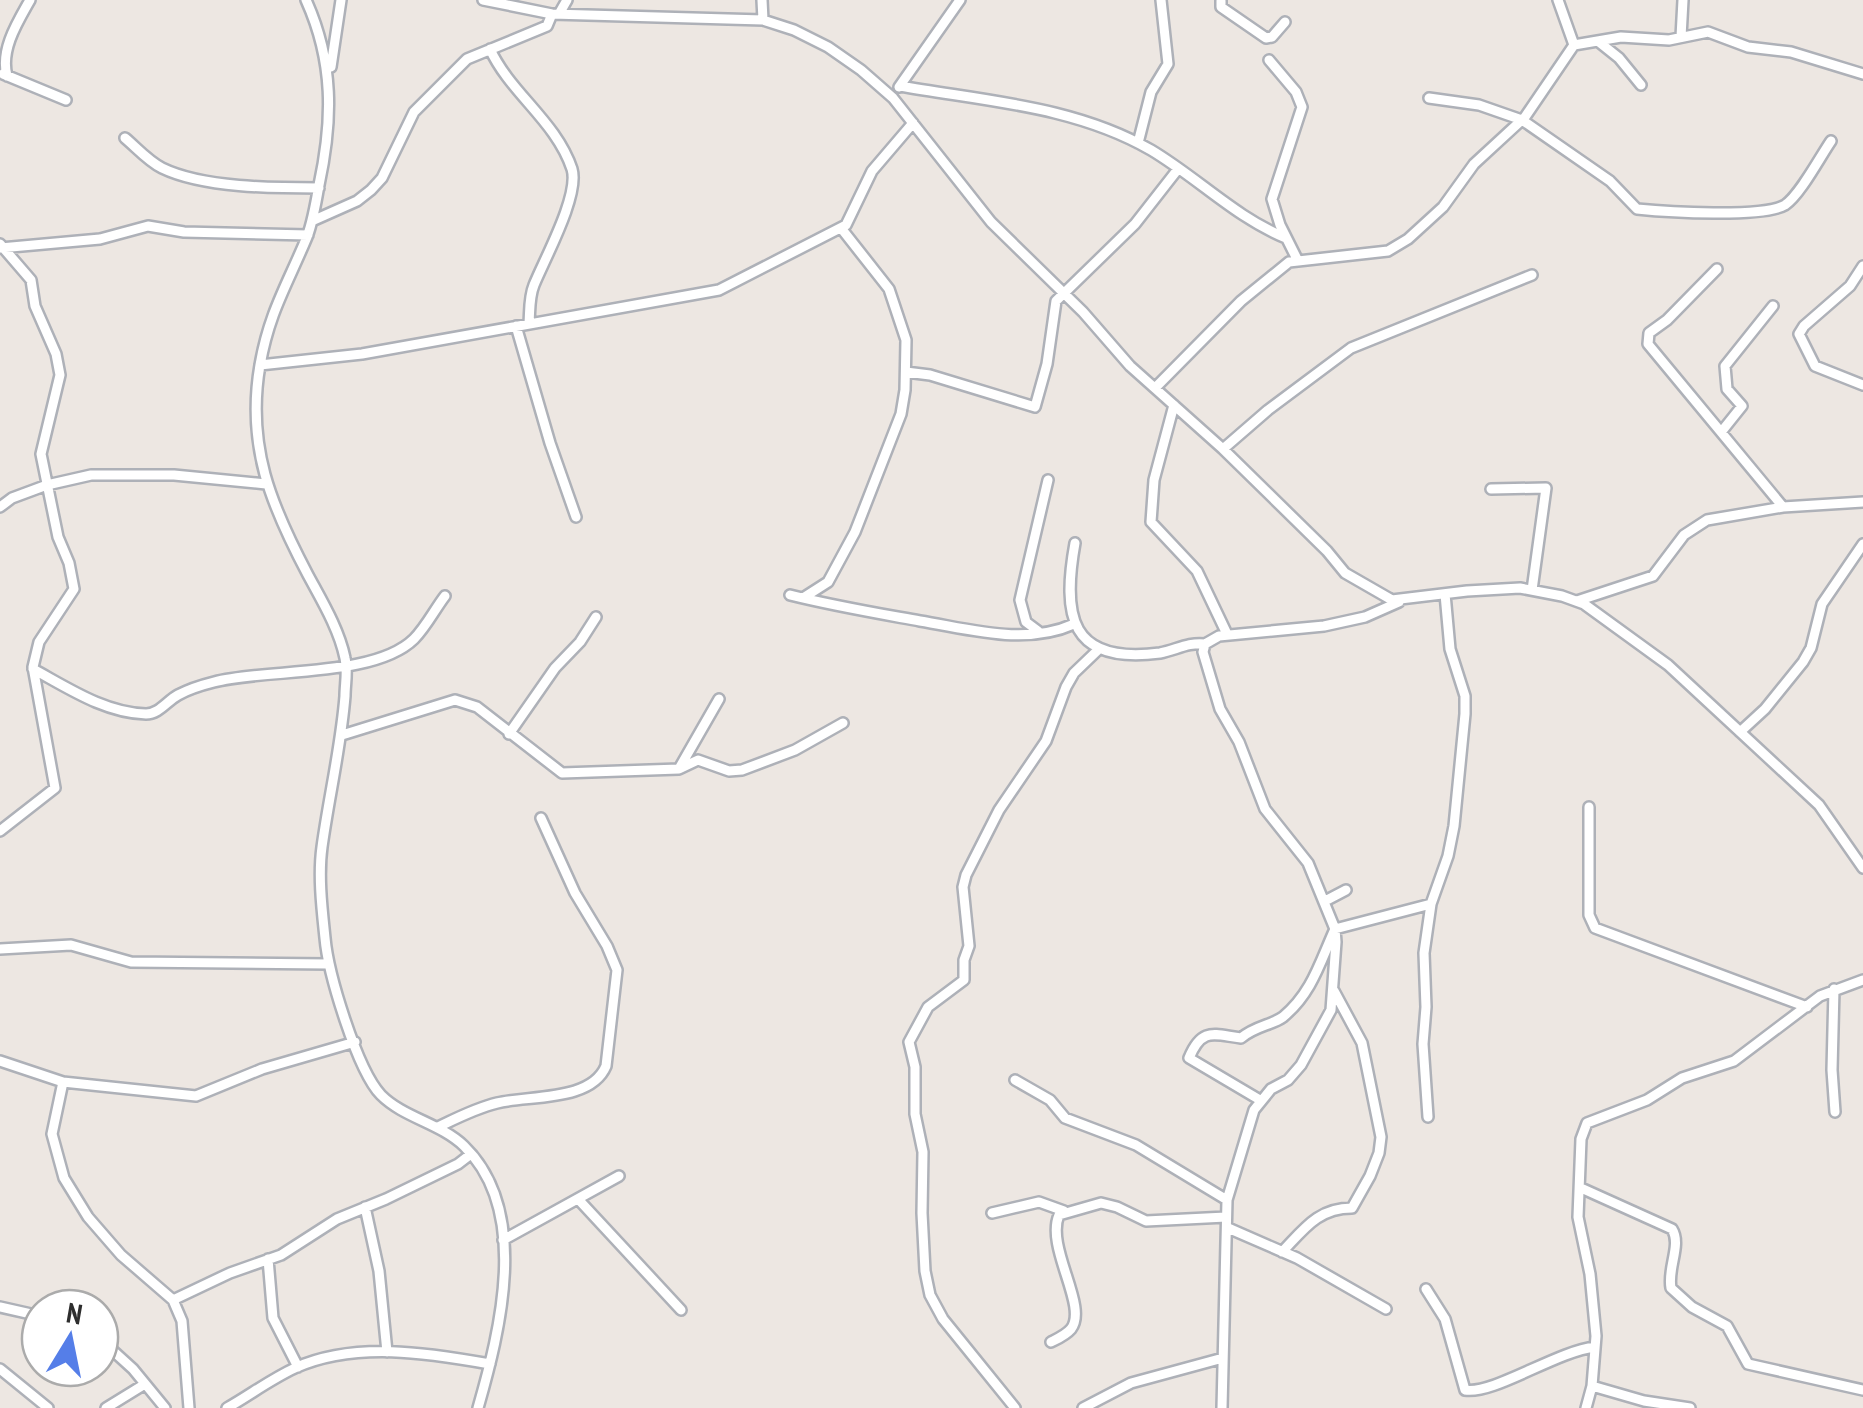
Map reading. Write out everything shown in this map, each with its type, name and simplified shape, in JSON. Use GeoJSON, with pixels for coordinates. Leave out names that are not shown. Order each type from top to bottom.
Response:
{"type":"FeatureCollection","features":[{"type":"Feature","properties":{"kind":"street"},"geometry":{"type":"LineString","coordinates":[[30,0],[3,48],[4,75],[66,100]]}},
{"type":"Feature","properties":{"kind":"street"},"geometry":{"type":"LineString","coordinates":[[306,0],[320,30],[330,79]]}},
{"type":"Feature","properties":{"kind":"street"},"geometry":{"type":"LineString","coordinates":[[340,0],[330,79],[328,137],[319,188],[308,235],[277,299],[260,365],[254,418],[266,484],[327,611],[347,666],[342,735],[321,853],[328,964],[366,1074],[380,1094],[398,1108],[438,1127],[471,1154],[490,1185],[503,1240],[503,1293],[478,1408]]}},
{"type":"Feature","properties":{"kind":"street"},"geometry":{"type":"LineString","coordinates":[[483,0],[556,14],[763,20],[828,47],[893,98],[972,200],[1130,366],[1327,551],[1345,573],[1382,596],[1401,601]]}},
{"type":"Feature","properties":{"kind":"street"},"geometry":{"type":"LineString","coordinates":[[312,222],[371,190],[382,178],[414,112],[467,58],[547,26],[567,0]]}},
{"type":"Feature","properties":{"kind":"street"},"geometry":{"type":"LineString","coordinates":[[762,0],[763,20]]}},
{"type":"Feature","properties":{"kind":"street"},"geometry":{"type":"LineString","coordinates":[[893,98],[960,0]]}},
{"type":"Feature","properties":{"kind":"street"},"geometry":{"type":"LineString","coordinates":[[1138,143],[1151,92],[1168,64],[1161,0]]}},
{"type":"Feature","properties":{"kind":"street"},"geometry":{"type":"LineString","coordinates":[[1208,0],[1222,0],[1221,8],[1266,38],[1272,38],[1285,22]]}},
{"type":"Feature","properties":{"kind":"street"},"geometry":{"type":"LineString","coordinates":[[1558,0],[1574,45]]}},
{"type":"Feature","properties":{"kind":"street"},"geometry":{"type":"LineString","coordinates":[[1680,37],[1684,0]]}},
{"type":"Feature","properties":{"kind":"street"},"geometry":{"type":"LineString","coordinates":[[1155,388],[1241,301],[1296,259],[1393,250],[1443,208],[1474,164],[1522,120],[1574,45],[1629,36],[1654,40],[1708,32],[1748,47],[1791,52],[1863,74]]}},
{"type":"Feature","properties":{"kind":"street"},"geometry":{"type":"LineString","coordinates":[[1598,42],[1618,58],[1640,85]]}},
{"type":"Feature","properties":{"kind":"street"},"geometry":{"type":"LineString","coordinates":[[490,49],[505,76],[531,102],[572,172],[569,196],[554,242],[534,286],[529,323]]}},
{"type":"Feature","properties":{"kind":"street"},"geometry":{"type":"LineString","coordinates":[[1269,60],[1296,92],[1302,106],[1272,199],[1296,259]]}},
{"type":"Feature","properties":{"kind":"street"},"geometry":{"type":"LineString","coordinates":[[900,86],[1089,121],[1138,143],[1254,224],[1286,238]]}},
{"type":"Feature","properties":{"kind":"street"},"geometry":{"type":"LineString","coordinates":[[1428,98],[1479,105],[1522,120],[1610,181],[1634,208],[1653,211],[1736,214],[1782,206],[1831,141]]}},
{"type":"Feature","properties":{"kind":"street"},"geometry":{"type":"LineString","coordinates":[[260,365],[362,354],[719,290],[841,228],[881,158],[913,123]]}},
{"type":"Feature","properties":{"kind":"street"},"geometry":{"type":"LineString","coordinates":[[126,138],[150,161],[170,172],[264,186],[319,188]]}},
{"type":"Feature","properties":{"kind":"street"},"geometry":{"type":"LineString","coordinates":[[906,372],[930,375],[1035,407],[1048,364],[1054,306],[1062,293],[1116,244],[1178,169]]}},
{"type":"Feature","properties":{"kind":"street"},"geometry":{"type":"LineString","coordinates":[[1,247],[100,239],[148,226],[184,232],[308,235]]}},
{"type":"Feature","properties":{"kind":"street"},"geometry":{"type":"LineString","coordinates":[[802,598],[828,582],[855,532],[901,414],[906,372],[906,340],[889,289],[841,228]]}},
{"type":"Feature","properties":{"kind":"street"},"geometry":{"type":"LineString","coordinates":[[0,832],[55,788],[33,669],[39,642],[74,589],[41,454],[59,380],[58,362],[34,302],[31,280],[1,247]]}},
{"type":"Feature","properties":{"kind":"street"},"geometry":{"type":"LineString","coordinates":[[1863,266],[1850,286],[1799,334],[1815,366],[1863,385]]}},
{"type":"Feature","properties":{"kind":"street"},"geometry":{"type":"LineString","coordinates":[[1717,269],[1646,340],[1783,507]]}},
{"type":"Feature","properties":{"kind":"street"},"geometry":{"type":"LineString","coordinates":[[1222,450],[1350,348],[1532,275]]}},
{"type":"Feature","properties":{"kind":"street"},"geometry":{"type":"LineString","coordinates":[[1722,431],[1742,406],[1726,389],[1725,366],[1773,306]]}},
{"type":"Feature","properties":{"kind":"street"},"geometry":{"type":"LineString","coordinates":[[516,326],[576,516]]}},
{"type":"Feature","properties":{"kind":"street"},"geometry":{"type":"LineString","coordinates":[[1174,405],[1154,480],[1152,523],[1197,572],[1227,634]]}},
{"type":"Feature","properties":{"kind":"street"},"geometry":{"type":"LineString","coordinates":[[0,507],[46,485],[91,475],[154,474],[266,484]]}},
{"type":"Feature","properties":{"kind":"street"},"geometry":{"type":"LineString","coordinates":[[1040,632],[1026,622],[1020,600],[1048,480]]}},
{"type":"Feature","properties":{"kind":"street"},"geometry":{"type":"LineString","coordinates":[[1491,490],[1546,488],[1532,590]]}},
{"type":"Feature","properties":{"kind":"street"},"geometry":{"type":"LineString","coordinates":[[0,490],[12,498]]}},
{"type":"Feature","properties":{"kind":"street"},"geometry":{"type":"LineString","coordinates":[[1577,601],[1654,576],[1684,536],[1707,520],[1783,507],[1863,502]]}},
{"type":"Feature","properties":{"kind":"street"},"geometry":{"type":"LineString","coordinates":[[1075,543],[1068,596],[1074,624],[1099,648],[1157,653],[1205,644],[1227,634],[1324,626],[1401,601],[1506,588],[1577,601],[1668,665],[1819,805],[1863,868]]}},
{"type":"Feature","properties":{"kind":"street"},"geometry":{"type":"LineString","coordinates":[[1740,732],[1765,709],[1803,662],[1811,648],[1822,604],[1860,557],[1863,544]]}},
{"type":"Feature","properties":{"kind":"street"},"geometry":{"type":"LineString","coordinates":[[1428,1117],[1423,969],[1431,904],[1454,826],[1465,714],[1465,696],[1450,649],[1445,594]]}},
{"type":"Feature","properties":{"kind":"street"},"geometry":{"type":"LineString","coordinates":[[790,595],[969,632],[1040,632],[1074,624]]}},
{"type":"Feature","properties":{"kind":"street"},"geometry":{"type":"LineString","coordinates":[[33,669],[92,702],[150,714],[176,696],[216,682],[347,666],[386,655],[412,641],[445,596]]}},
{"type":"Feature","properties":{"kind":"street"},"geometry":{"type":"LineString","coordinates":[[509,734],[596,617]]}},
{"type":"Feature","properties":{"kind":"street"},"geometry":{"type":"LineString","coordinates":[[1205,644],[1202,657],[1220,709],[1266,810],[1308,864],[1335,929],[1331,1010],[1301,1065],[1260,1100],[1227,1200],[1222,1408]]}},
{"type":"Feature","properties":{"kind":"street"},"geometry":{"type":"LineString","coordinates":[[1015,1408],[942,1319],[930,1294],[922,1213],[923,1152],[915,1114],[915,1067],[909,1042],[928,1007],[964,980],[969,946],[963,887],[966,874],[1006,799],[1043,746],[1068,683],[1099,648]]}},
{"type":"Feature","properties":{"kind":"street"},"geometry":{"type":"LineString","coordinates":[[679,769],[719,699]]}},
{"type":"Feature","properties":{"kind":"street"},"geometry":{"type":"LineString","coordinates":[[342,735],[455,700],[477,707],[562,773],[679,769],[698,760],[729,770],[760,765],[843,722]]}},
{"type":"Feature","properties":{"kind":"street"},"geometry":{"type":"LineString","coordinates":[[1589,807],[1588,915],[1595,928],[1807,1007]]}},
{"type":"Feature","properties":{"kind":"street"},"geometry":{"type":"LineString","coordinates":[[438,1127],[488,1106],[586,1087],[599,1079],[606,1066],[617,970],[575,894],[541,818]]}},
{"type":"Feature","properties":{"kind":"street"},"geometry":{"type":"LineString","coordinates":[[1325,901],[1346,890]]}},
{"type":"Feature","properties":{"kind":"street"},"geometry":{"type":"LineString","coordinates":[[1335,929],[1431,904]]}},
{"type":"Feature","properties":{"kind":"street"},"geometry":{"type":"LineString","coordinates":[[1260,1100],[1189,1058],[1193,1048],[1210,1034],[1221,1032],[1241,1038],[1258,1026],[1280,1020],[1314,981],[1335,929]]}},
{"type":"Feature","properties":{"kind":"street"},"geometry":{"type":"LineString","coordinates":[[0,949],[71,946],[131,962],[328,964]]}},
{"type":"Feature","properties":{"kind":"street"},"geometry":{"type":"LineString","coordinates":[[1586,1408],[1592,1386],[1596,1316],[1578,1217],[1586,1124],[1647,1100],[1682,1078],[1734,1061],[1834,990],[1863,980]]}},
{"type":"Feature","properties":{"kind":"street"},"geometry":{"type":"LineString","coordinates":[[1834,990],[1835,1112]]}},
{"type":"Feature","properties":{"kind":"street"},"geometry":{"type":"LineString","coordinates":[[1282,1252],[1309,1222],[1324,1212],[1352,1208],[1379,1153],[1381,1137],[1362,1043],[1334,991]]}},
{"type":"Feature","properties":{"kind":"street"},"geometry":{"type":"LineString","coordinates":[[0,1061],[63,1082],[196,1096],[262,1068],[355,1042]]}},
{"type":"Feature","properties":{"kind":"street"},"geometry":{"type":"LineString","coordinates":[[1015,1080],[1050,1100],[1064,1118],[1136,1145],[1227,1200]]}},
{"type":"Feature","properties":{"kind":"street"},"geometry":{"type":"LineString","coordinates":[[63,1082],[52,1134],[68,1188],[121,1255],[174,1300],[182,1321],[189,1408]]}},
{"type":"Feature","properties":{"kind":"street"},"geometry":{"type":"LineString","coordinates":[[174,1300],[289,1251],[338,1219],[471,1154]]}},
{"type":"Feature","properties":{"kind":"street"},"geometry":{"type":"LineString","coordinates":[[503,1240],[620,1176]]}},
{"type":"Feature","properties":{"kind":"street"},"geometry":{"type":"LineString","coordinates":[[1580,1188],[1672,1228],[1677,1241],[1670,1267],[1671,1288],[1692,1308],[1727,1326],[1748,1364],[1863,1390]]}},
{"type":"Feature","properties":{"kind":"street"},"geometry":{"type":"LineString","coordinates":[[578,1199],[682,1310]]}},
{"type":"Feature","properties":{"kind":"street"},"geometry":{"type":"LineString","coordinates":[[992,1213],[1040,1202],[1064,1211],[1101,1203],[1146,1222],[1227,1223],[1328,1274],[1386,1310]]}},
{"type":"Feature","properties":{"kind":"street"},"geometry":{"type":"LineString","coordinates":[[365,1207],[379,1271],[387,1352]]}},
{"type":"Feature","properties":{"kind":"street"},"geometry":{"type":"LineString","coordinates":[[1051,1342],[1074,1324],[1073,1298],[1055,1240],[1056,1219],[1064,1211]]}},
{"type":"Feature","properties":{"kind":"street"},"geometry":{"type":"LineString","coordinates":[[268,1259],[273,1318],[298,1366]]}},
{"type":"Feature","properties":{"kind":"street"},"geometry":{"type":"LineString","coordinates":[[1426,1289],[1444,1319],[1465,1390],[1483,1389],[1557,1356],[1595,1348]]}},
{"type":"Feature","properties":{"kind":"street"},"geometry":{"type":"LineString","coordinates":[[227,1408],[298,1366],[324,1358],[387,1352],[490,1364]]}},
{"type":"Feature","properties":{"kind":"street"},"geometry":{"type":"LineString","coordinates":[[120,1355],[165,1408]]}},
{"type":"Feature","properties":{"kind":"street"},"geometry":{"type":"LineString","coordinates":[[1084,1408],[1130,1383],[1223,1358]]}},
{"type":"Feature","properties":{"kind":"street"},"geometry":{"type":"LineString","coordinates":[[0,1369],[48,1408]]}},
{"type":"Feature","properties":{"kind":"street"},"geometry":{"type":"LineString","coordinates":[[106,1408],[144,1384]]}},
{"type":"Feature","properties":{"kind":"street"},"geometry":{"type":"LineString","coordinates":[[1592,1386],[1690,1408]]}}]}
